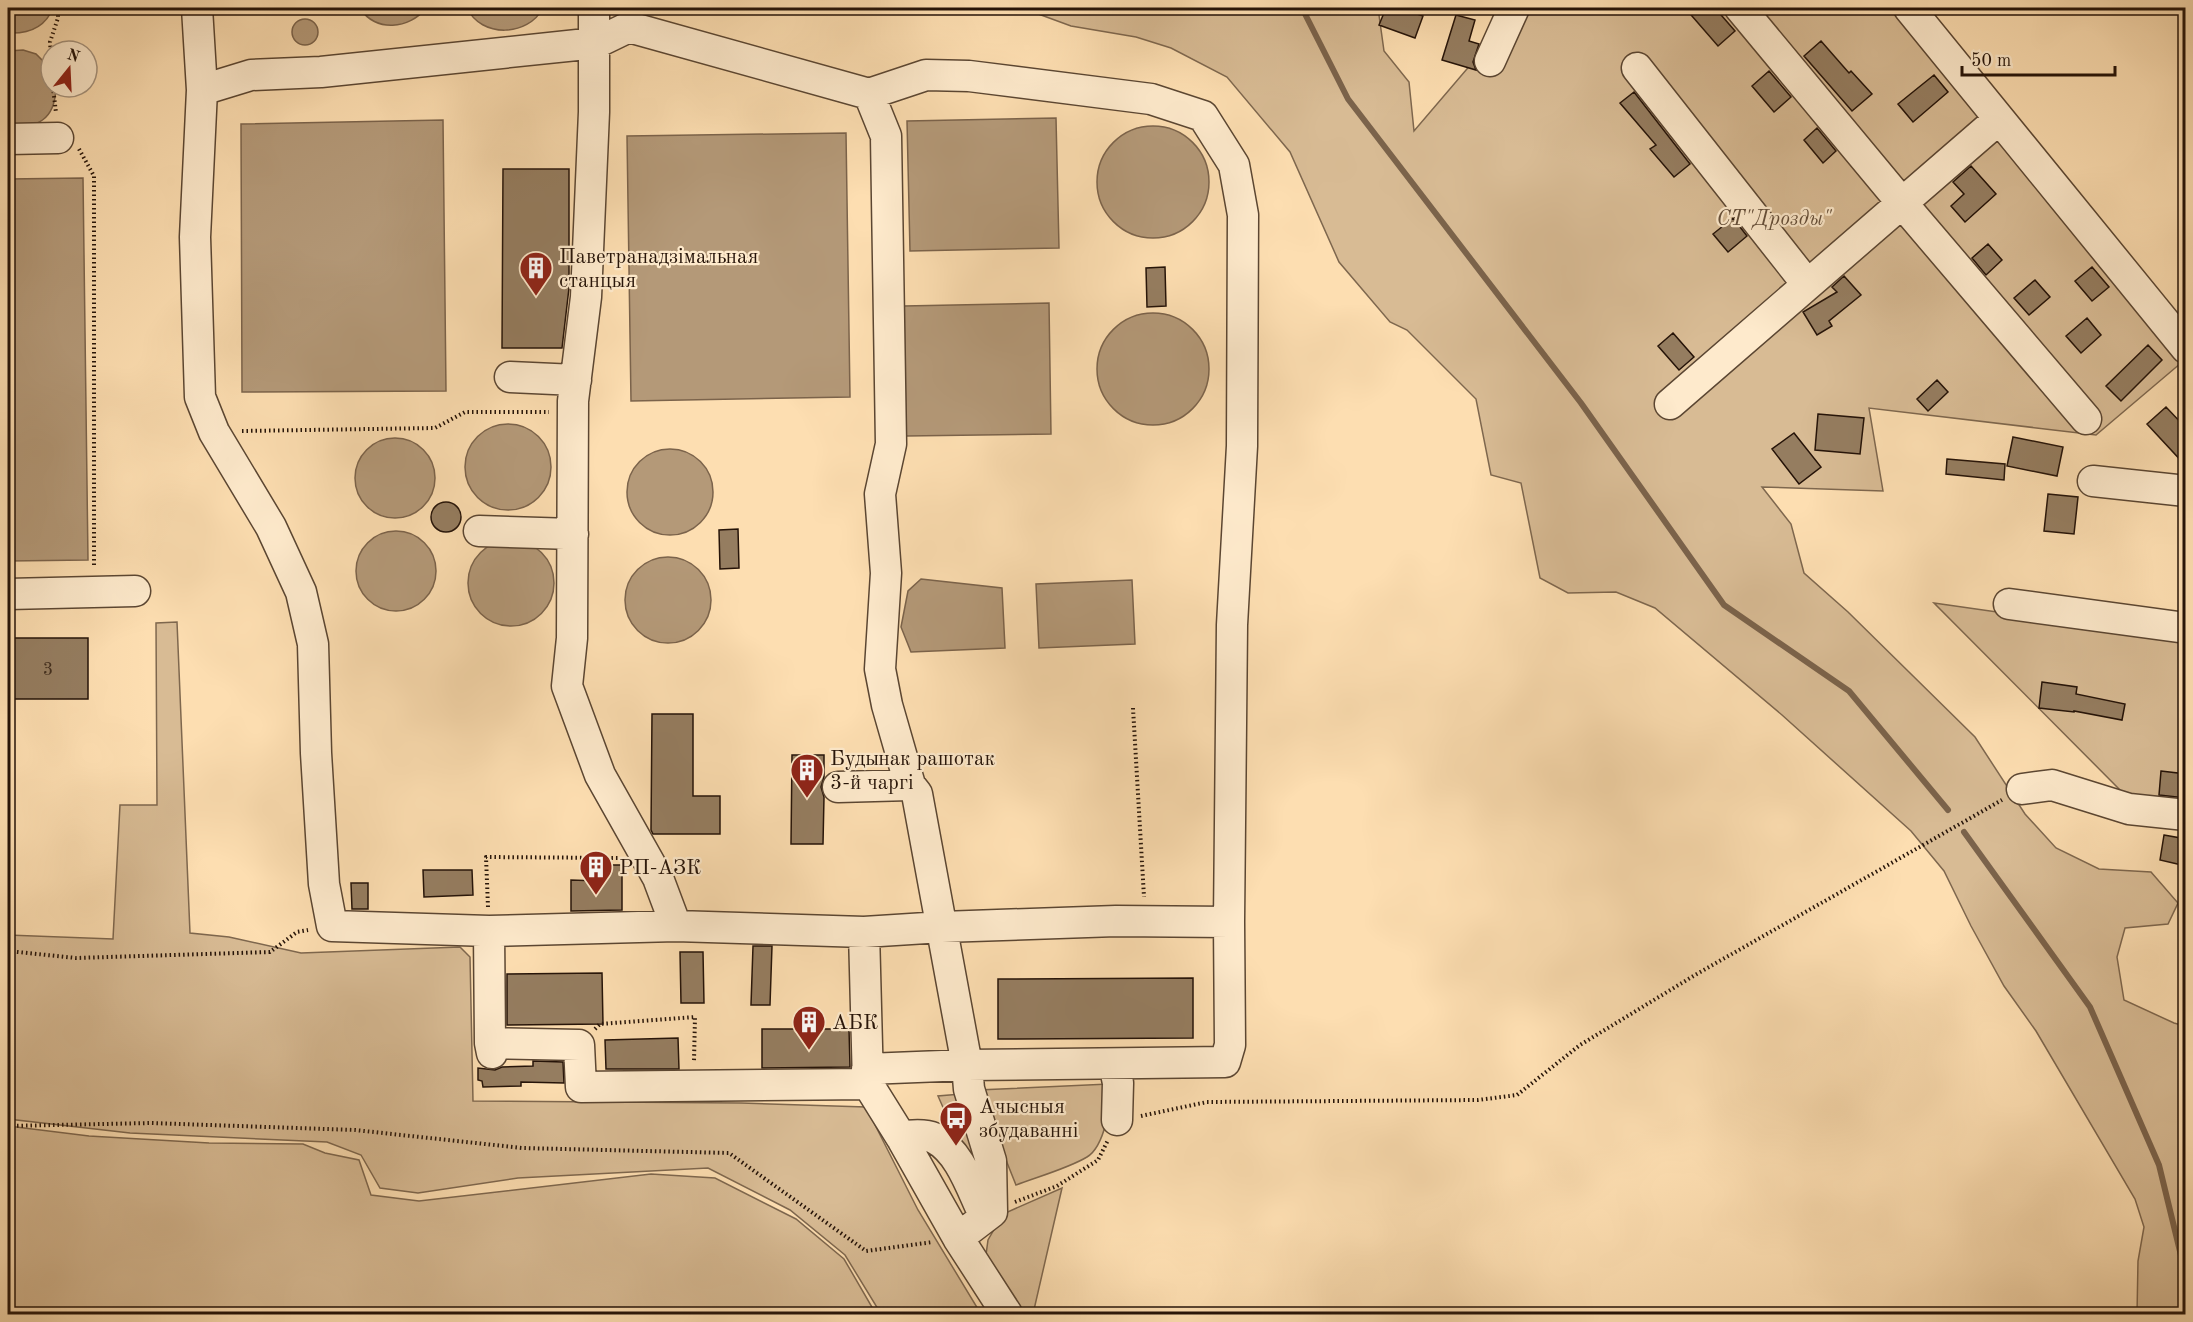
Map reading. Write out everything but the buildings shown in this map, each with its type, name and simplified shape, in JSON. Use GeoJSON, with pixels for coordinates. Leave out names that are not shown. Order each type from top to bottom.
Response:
{"type":"FeatureCollection","features":[{"type":"Feature","properties":{"kind":"street"},"geometry":{"type":"LineString","coordinates":[[197,8],[202,90],[195,237],[200,397],[214,432],[271,526],[301,592],[313,644],[317,777],[324,884],[332,926],[489,931],[675,926],[864,932],[942,927],[1146,921],[1229,922]]}},
{"type":"Feature","properties":{"kind":"street"},"geometry":{"type":"LineString","coordinates":[[594,8],[596,43],[586,297],[573,412],[572,638],[567,686],[600,775],[658,878],[675,926]]}},
{"type":"Feature","properties":{"kind":"street"},"geometry":{"type":"LineString","coordinates":[[1490,61],[1514,8]]}},
{"type":"Feature","properties":{"kind":"street"},"geometry":{"type":"LineString","coordinates":[[1740,8],[1902,203],[2086,418]]}},
{"type":"Feature","properties":{"kind":"street"},"geometry":{"type":"LineString","coordinates":[[1909,8],[2186,348]]}},
{"type":"Feature","properties":{"kind":"street"},"geometry":{"type":"LineString","coordinates":[[202,90],[251,75],[321,72],[596,43],[629,27],[869,94],[926,75],[969,76],[1151,99],[1203,117],[1234,165],[1243,215],[1242,446],[1232,625],[1230,1045],[1225,1062],[967,1065],[871,1084],[581,1087],[579,1045],[491,1048],[489,931]]}},
{"type":"Feature","properties":{"kind":"street"},"geometry":{"type":"LineString","coordinates":[[1637,68],[1807,284]]}},
{"type":"Feature","properties":{"kind":"street"},"geometry":{"type":"LineString","coordinates":[[869,94],[886,136],[891,444],[880,494],[886,573],[880,669],[887,705],[910,785],[917,794],[967,1065],[969,1089],[991,1161],[988,1214],[958,1238]]}},
{"type":"Feature","properties":{"kind":"street"},"geometry":{"type":"LineString","coordinates":[[1670,404],[1999,119]]}},
{"type":"Feature","properties":{"kind":"street"},"geometry":{"type":"LineString","coordinates":[[8,139],[58,138]]}},
{"type":"Feature","properties":{"kind":"street"},"geometry":{"type":"LineString","coordinates":[[510,378],[576,380]]}},
{"type":"Feature","properties":{"kind":"street"},"geometry":{"type":"LineString","coordinates":[[2093,481],[2186,491]]}},
{"type":"Feature","properties":{"kind":"street"},"geometry":{"type":"LineString","coordinates":[[479,531],[573,534]]}},
{"type":"Feature","properties":{"kind":"street"},"geometry":{"type":"LineString","coordinates":[[8,594],[135,591]]}},
{"type":"Feature","properties":{"kind":"street"},"geometry":{"type":"LineString","coordinates":[[2009,604],[2186,628]]}},
{"type":"Feature","properties":{"kind":"street"},"geometry":{"type":"LineString","coordinates":[[838,787],[910,785]]}},
{"type":"Feature","properties":{"kind":"street"},"geometry":{"type":"LineString","coordinates":[[2022,789],[2052,785],[2129,809],[2186,815]]}},
{"type":"Feature","properties":{"kind":"street"},"geometry":{"type":"LineString","coordinates":[[864,932],[871,1084],[958,1238],[1007,1314]]}},
{"type":"Feature","properties":{"kind":"street"},"geometry":{"type":"LineString","coordinates":[[1114,1064],[1118,1083],[1117,1120]]}},
{"type":"Feature","properties":{"kind":"street"},"geometry":{"type":"LineString","coordinates":[[901,1137],[912,1135],[933,1138],[955,1156],[988,1214]]}},
{"type":"Feature","properties":{"kind":"path"},"geometry":{"type":"LineString","coordinates":[[51,39],[58,18],[58,8]]}},
{"type":"Feature","properties":{"kind":"path"},"geometry":{"type":"LineString","coordinates":[[58,138],[73,138],[94,176],[94,592]]}},
{"type":"Feature","properties":{"kind":"path"},"geometry":{"type":"LineString","coordinates":[[214,432],[435,428],[465,412],[573,412]]}},
{"type":"Feature","properties":{"kind":"path"},"geometry":{"type":"LineString","coordinates":[[1132,708],[1146,921]]}},
{"type":"Feature","properties":{"kind":"path"},"geometry":{"type":"LineString","coordinates":[[988,1214],[1057,1186],[1098,1160],[1117,1120],[1207,1102],[1478,1100],[1517,1095],[1580,1045],[1695,975],[2022,789]]}},
{"type":"Feature","properties":{"kind":"path"},"geometry":{"type":"LineString","coordinates":[[489,931],[486,857],[646,858]]}},
{"type":"Feature","properties":{"kind":"path"},"geometry":{"type":"LineString","coordinates":[[8,951],[76,958],[270,952],[297,932],[332,926]]}},
{"type":"Feature","properties":{"kind":"path"},"geometry":{"type":"LineString","coordinates":[[579,1045],[600,1024],[695,1017],[694,1086]]}},
{"type":"Feature","properties":{"kind":"path"},"geometry":{"type":"LineString","coordinates":[[8,1126],[151,1123],[355,1130],[522,1148],[729,1153],[866,1251],[958,1238]]}},
{"type":"Feature","properties":{"kind":"green space","name":"СТ\"Дрозды\""},"geometry":{"type":"Polygon","coordinates":[[[1022,8],[1378,8],[1384,51],[1409,82],[1414,131],[1519,8],[1895,8],[2181,363],[2096,435],[1869,408],[1883,491],[1762,487],[1791,524],[1804,573],[1848,612],[1975,737],[2025,814],[2056,848],[2099,869],[2151,872],[2178,903],[2168,924],[2125,928],[2117,957],[2124,1000],[2185,1026],[2185,1314],[2137,1314],[2138,1261],[2144,1227],[2135,1199],[2036,1031],[2004,986],[1944,871],[1911,831],[1782,715],[1655,608],[1616,592],[1568,593],[1540,578],[1521,483],[1491,475],[1476,399],[1407,330],[1390,322],[1339,262],[1290,152],[1227,77],[1171,48],[1136,37],[1071,26],[1022,8]]]}},
{"type":"Feature","properties":{"kind":"green space"},"geometry":{"type":"Polygon","coordinates":[[[1934,603],[2185,639],[2185,804],[2129,799],[1934,603]]]}},
{"type":"Feature","properties":{"kind":"green space"},"geometry":{"type":"Polygon","coordinates":[[[177,622],[190,933],[229,937],[301,953],[460,947],[470,957],[473,1101],[741,1103],[866,1107],[918,1210],[981,1314],[881,1314],[845,1255],[790,1210],[708,1168],[518,1178],[418,1193],[380,1188],[361,1155],[327,1142],[130,1133],[8,1119],[8,935],[113,939],[120,805],[157,805],[156,623],[177,622]]]}},
{"type":"Feature","properties":{"kind":"green space"},"geometry":{"type":"Polygon","coordinates":[[[1109,1084],[1110,1102],[1106,1123],[1093,1152],[1071,1165],[1016,1185],[978,1090],[1109,1084]]]}},
{"type":"Feature","properties":{"kind":"green space"},"geometry":{"type":"Polygon","coordinates":[[[961,1094],[986,1163],[983,1198],[938,1096],[961,1094]]]}},
{"type":"Feature","properties":{"kind":"green space"},"geometry":{"type":"Polygon","coordinates":[[[8,1126],[89,1136],[209,1143],[303,1144],[325,1153],[359,1160],[371,1195],[419,1201],[651,1174],[715,1178],[796,1219],[844,1259],[876,1314],[8,1314],[8,1126]]]}},
{"type":"Feature","properties":{"kind":"green space"},"geometry":{"type":"Polygon","coordinates":[[[1062,1188],[1033,1314],[1016,1314],[985,1262],[988,1240],[1003,1214],[1062,1188]]]}},
{"type":"Feature","properties":{"kind":"shaded area"},"geometry":{"type":"Polygon","coordinates":[[[8,8],[53,8],[41,25],[29,31],[8,33],[8,8]]]}},
{"type":"Feature","properties":{"kind":"shaded area"},"geometry":{"type":"Polygon","coordinates":[[[360,8],[426,8],[419,15],[402,24],[383,25],[374,22],[360,8]]]}},
{"type":"Feature","properties":{"kind":"shaded area"},"geometry":{"type":"Polygon","coordinates":[[[467,8],[543,8],[536,18],[527,24],[516,29],[505,30],[483,25],[467,8]]]}},
{"type":"Feature","properties":{"kind":"shaded area"},"geometry":{"type":"Polygon","coordinates":[[[305,19],[314,23],[318,32],[314,41],[305,45],[296,41],[292,32],[296,23],[305,19]]]}},
{"type":"Feature","properties":{"kind":"shaded area"},"geometry":{"type":"Polygon","coordinates":[[[23,50],[39,57],[39,99],[55,99],[48,115],[36,124],[8,129],[8,51],[23,50]]]}},
{"type":"Feature","properties":{"kind":"shaded area"},"geometry":{"type":"Polygon","coordinates":[[[1056,118],[1059,248],[910,251],[907,121],[1056,118]]]}},
{"type":"Feature","properties":{"kind":"shaded area"},"geometry":{"type":"Polygon","coordinates":[[[443,120],[446,391],[242,392],[241,124],[443,120]]]}},
{"type":"Feature","properties":{"kind":"shaded area"},"geometry":{"type":"Polygon","coordinates":[[[1153,126],[1174,131],[1192,143],[1204,161],[1209,182],[1204,203],[1192,221],[1174,233],[1153,238],[1132,233],[1114,221],[1102,203],[1097,182],[1102,161],[1114,143],[1132,131],[1153,126]]]}},
{"type":"Feature","properties":{"kind":"shaded area"},"geometry":{"type":"Polygon","coordinates":[[[846,133],[850,397],[631,401],[627,136],[846,133]]]}},
{"type":"Feature","properties":{"kind":"shaded area"},"geometry":{"type":"Polygon","coordinates":[[[83,178],[88,560],[8,561],[8,179],[83,178]]]}},
{"type":"Feature","properties":{"kind":"shaded area"},"geometry":{"type":"Polygon","coordinates":[[[1049,303],[1051,434],[906,436],[904,306],[1049,303]]]}},
{"type":"Feature","properties":{"kind":"shaded area"},"geometry":{"type":"Polygon","coordinates":[[[1153,313],[1174,318],[1192,330],[1204,348],[1209,369],[1204,390],[1192,408],[1174,420],[1153,425],[1132,420],[1114,408],[1102,390],[1097,369],[1102,348],[1114,330],[1132,318],[1153,313]]]}},
{"type":"Feature","properties":{"kind":"shaded area"},"geometry":{"type":"Polygon","coordinates":[[[508,424],[532,431],[544,443],[551,467],[544,491],[532,503],[508,510],[484,503],[472,491],[465,467],[472,443],[484,431],[508,424]]]}},
{"type":"Feature","properties":{"kind":"shaded area"},"geometry":{"type":"Polygon","coordinates":[[[395,438],[410,441],[423,450],[432,463],[435,478],[432,493],[423,506],[410,515],[395,518],[380,515],[367,506],[358,493],[355,478],[358,463],[367,450],[380,441],[395,438]]]}},
{"type":"Feature","properties":{"kind":"shaded area"},"geometry":{"type":"Polygon","coordinates":[[[670,449],[694,456],[706,468],[713,492],[706,516],[694,528],[670,535],[646,528],[634,516],[627,492],[634,468],[646,456],[670,449]]]}},
{"type":"Feature","properties":{"kind":"shaded area"},"geometry":{"type":"Polygon","coordinates":[[[396,531],[411,534],[424,543],[433,556],[436,571],[433,586],[424,599],[411,608],[396,611],[381,608],[368,599],[359,586],[356,571],[359,556],[368,543],[381,534],[396,531]]]}},
{"type":"Feature","properties":{"kind":"shaded area"},"geometry":{"type":"Polygon","coordinates":[[[511,540],[535,547],[547,559],[554,583],[547,607],[535,619],[511,626],[487,619],[475,607],[468,583],[475,559],[487,547],[511,540]]]}},
{"type":"Feature","properties":{"kind":"shaded area"},"geometry":{"type":"Polygon","coordinates":[[[668,557],[692,564],[704,576],[711,600],[704,624],[692,636],[668,643],[644,636],[632,624],[625,600],[632,576],[644,564],[668,557]]]}},
{"type":"Feature","properties":{"kind":"shaded area"},"geometry":{"type":"Polygon","coordinates":[[[921,579],[1002,588],[1005,648],[911,652],[901,627],[908,591],[921,579]]]}},
{"type":"Feature","properties":{"kind":"shaded area"},"geometry":{"type":"Polygon","coordinates":[[[1132,580],[1135,644],[1039,648],[1036,584],[1132,580]]]}},
{"type":"Feature","properties":{"kind":"waterway"},"geometry":{"type":"LineString","coordinates":[[1302,8],[1348,99],[1581,403],[1724,605],[1849,691],[1948,810]]}},
{"type":"Feature","properties":{"kind":"waterway"},"geometry":{"type":"LineString","coordinates":[[1964,832],[2090,1007],[2159,1165],[2186,1276]]}},
{"type":"Feature","properties":{"kind":"place","name":"Паветранадзімальная станцыя"},"geometry":{"type":"Point","coordinates":[536,297]}},
{"type":"Feature","properties":{"kind":"place","name":"Будынак рашотак 3-й чаргі"},"geometry":{"type":"Point","coordinates":[807,799]}},
{"type":"Feature","properties":{"kind":"place","name":"РП-АЗК"},"geometry":{"type":"Point","coordinates":[596,896]}},
{"type":"Feature","properties":{"kind":"place","name":"АБК"},"geometry":{"type":"Point","coordinates":[809,1051]}},
{"type":"Feature","properties":{"kind":"place","name":"Ачысныя збудаванні"},"geometry":{"type":"Point","coordinates":[956,1147]}}]}
